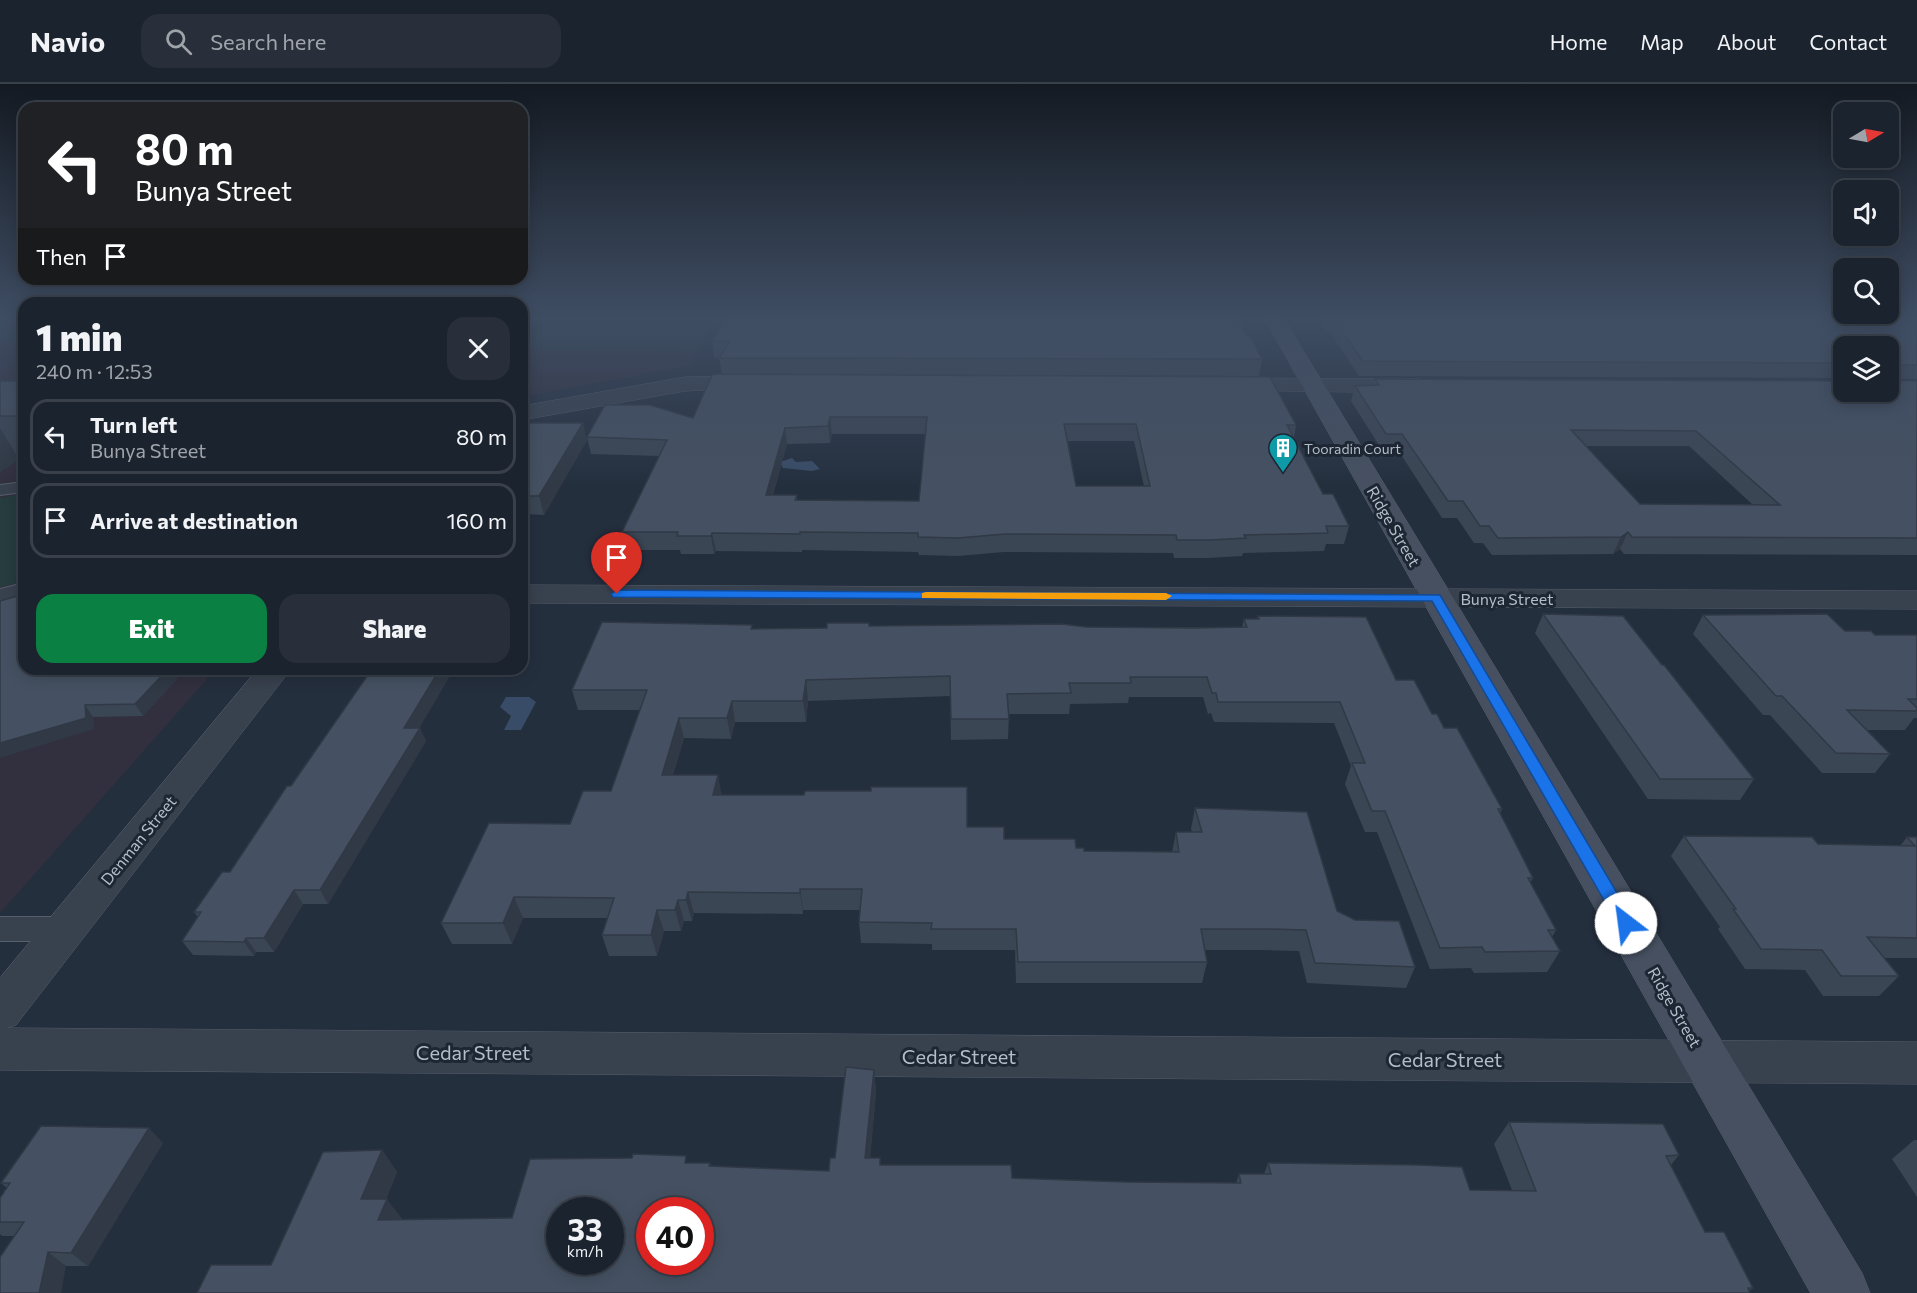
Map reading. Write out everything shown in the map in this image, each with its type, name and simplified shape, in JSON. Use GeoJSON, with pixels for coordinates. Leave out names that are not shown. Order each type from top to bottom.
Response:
{"type":"FeatureCollection","features":[{"type":"Feature","properties":{"kind":"street","name":"Ridge Street"},"geometry":{"type":"LineString","coordinates":[[1305,373],[1842,1293]]}},
{"type":"Feature","properties":{"kind":"street"},"geometry":{"type":"LineString","coordinates":[[528,413],[685,384],[780,383]]}},
{"type":"Feature","properties":{"kind":"street"},"geometry":{"type":"LineString","coordinates":[[1209,385],[1440,386]]}},
{"type":"Feature","properties":{"kind":"street","name":"Bunya Street"},"geometry":{"type":"LineString","coordinates":[[528,594],[1917,600]]}},
{"type":"Feature","properties":{"kind":"street","name":"Denman Street"},"geometry":{"type":"LineString","coordinates":[[0,1011],[271,675]]}},
{"type":"Feature","properties":{"kind":"street","name":"Cedar Street"},"geometry":{"type":"LineString","coordinates":[[0,1049],[1917,1063]]}},
{"type":"Feature","properties":{"kind":"lane"},"geometry":{"type":"LineString","coordinates":[[0,490],[18,488]]}},
{"type":"Feature","properties":{"kind":"lane"},"geometry":{"type":"LineString","coordinates":[[0,595],[18,590]]}},
{"type":"Feature","properties":{"kind":"lane"},"geometry":{"type":"LineString","coordinates":[[0,929],[66,929]]}},
{"type":"Feature","properties":{"kind":"shaded area"},"geometry":{"type":"Polygon","coordinates":[[[0,373],[18,373],[18,675],[211,675],[0,913],[0,373]]]}},
{"type":"Feature","properties":{"kind":"shaded area"},"geometry":{"type":"Polygon","coordinates":[[[528,373],[649,373],[528,396],[528,373]]]}},
{"type":"Feature","properties":{"kind":"green space"},"geometry":{"type":"Polygon","coordinates":[[[18,495],[18,582],[0,587],[0,498],[18,495]]]}},
{"type":"Feature","properties":{"kind":"water"},"geometry":{"type":"Polygon","coordinates":[[[792,458],[796,462],[812,461],[820,469],[812,471],[783,468],[780,462],[792,458]]]}},
{"type":"Feature","properties":{"kind":"water"},"geometry":{"type":"Polygon","coordinates":[[[506,697],[529,697],[536,702],[521,730],[504,730],[511,716],[500,707],[506,697]]]}},
{"type":"Feature","properties":{"kind":"building"},"geometry":{"type":"Polygon","coordinates":[[[712,375],[1270,377],[1296,425],[1287,425],[1323,494],[1333,494],[1349,526],[1326,526],[1328,533],[1244,535],[1246,538],[1211,540],[1177,540],[1176,535],[1005,534],[958,538],[918,537],[918,533],[712,533],[711,536],[677,536],[678,532],[622,532],[667,440],[587,437],[605,405],[650,405],[693,418],[712,375]],[[830,417],[828,426],[785,428],[766,495],[797,495],[795,500],[919,501],[927,417],[830,417]],[[1064,424],[1076,486],[1150,486],[1136,424],[1064,424]]]}},
{"type":"Feature","properties":{"kind":"building"},"geometry":{"type":"Polygon","coordinates":[[[1375,379],[1833,381],[1833,402],[1899,402],[1899,380],[1917,381],[1917,538],[1632,537],[1628,532],[1621,537],[1498,538],[1489,526],[1480,526],[1463,501],[1448,501],[1402,434],[1386,434],[1355,386],[1379,385],[1375,379]],[[1571,430],[1640,504],[1780,505],[1696,431],[1571,430]]]}},
{"type":"Feature","properties":{"kind":"building"},"geometry":{"type":"Polygon","coordinates":[[[0,381],[18,381],[18,416],[0,416],[0,381]]]}},
{"type":"Feature","properties":{"kind":"building"},"geometry":{"type":"Polygon","coordinates":[[[528,423],[583,423],[539,496],[528,496],[528,423]]]}},
{"type":"Feature","properties":{"kind":"building"},"geometry":{"type":"Polygon","coordinates":[[[18,596],[18,675],[162,675],[135,704],[85,705],[86,718],[0,743],[0,601],[18,596]]]}},
{"type":"Feature","properties":{"kind":"building"},"geometry":{"type":"Polygon","coordinates":[[[1543,614],[1623,616],[1754,779],[1660,779],[1543,614]]]}},
{"type":"Feature","properties":{"kind":"building"},"geometry":{"type":"Polygon","coordinates":[[[1827,614],[1845,631],[1871,631],[1875,635],[1917,635],[1917,699],[1908,699],[1917,711],[1847,710],[1890,754],[1836,753],[1782,696],[1776,696],[1703,615],[1827,614]]]}},
{"type":"Feature","properties":{"kind":"building"},"geometry":{"type":"Polygon","coordinates":[[[1258,616],[1366,617],[1396,680],[1414,680],[1432,714],[1437,714],[1444,728],[1457,728],[1502,809],[1498,809],[1533,878],[1528,878],[1556,930],[1548,930],[1560,951],[1485,952],[1482,947],[1440,948],[1385,811],[1372,811],[1352,763],[1365,763],[1340,702],[1218,702],[1216,693],[1212,693],[1207,677],[1130,677],[1131,683],[1069,683],[1071,693],[1007,694],[1009,719],[951,719],[950,676],[806,680],[803,701],[732,701],[727,718],[679,718],[662,775],[718,775],[713,795],[804,795],[805,791],[871,791],[871,787],[967,787],[967,827],[1004,827],[1004,839],[1075,839],[1076,848],[1084,848],[1084,851],[1179,852],[1176,832],[1202,832],[1195,808],[1307,812],[1337,911],[1355,920],[1399,921],[1415,967],[1315,963],[1306,930],[1268,929],[1201,929],[1207,962],[1018,962],[1016,929],[931,929],[932,923],[859,922],[862,889],[800,889],[800,893],[688,892],[686,900],[678,900],[675,910],[657,910],[651,935],[602,935],[614,898],[514,897],[503,923],[441,923],[489,823],[570,824],[583,791],[611,791],[647,690],[572,690],[602,622],[752,625],[751,629],[827,628],[827,623],[869,623],[869,626],[1062,624],[1086,627],[1193,628],[1247,627],[1244,619],[1259,619],[1258,616]]]}},
{"type":"Feature","properties":{"kind":"building"},"geometry":{"type":"Polygon","coordinates":[[[368,675],[436,675],[404,728],[420,728],[320,890],[294,890],[264,938],[246,938],[244,942],[182,941],[201,912],[194,912],[222,872],[230,872],[287,786],[291,786],[368,675]]]}},
{"type":"Feature","properties":{"kind":"building"},"geometry":{"type":"Polygon","coordinates":[[[1684,836],[1812,837],[1818,844],[1915,846],[1907,837],[1917,837],[1917,938],[1867,937],[1899,976],[1841,976],[1822,950],[1761,949],[1733,909],[1736,909],[1684,836]]]}},
{"type":"Feature","properties":{"kind":"building"},"geometry":{"type":"Polygon","coordinates":[[[846,1067],[874,1070],[865,1158],[880,1158],[880,1165],[1011,1165],[1012,1178],[1241,1183],[1239,1174],[1271,1174],[1268,1163],[1419,1165],[1462,1167],[1470,1190],[1536,1191],[1509,1122],[1663,1124],[1679,1155],[1666,1156],[1705,1232],[1724,1232],[1753,1288],[1748,1288],[1750,1293],[197,1293],[211,1265],[271,1265],[323,1152],[382,1150],[361,1199],[387,1199],[378,1220],[512,1218],[530,1159],[632,1158],[633,1154],[686,1156],[685,1163],[710,1163],[709,1166],[829,1171],[830,1158],[835,1158],[846,1067]]]}},
{"type":"Feature","properties":{"kind":"building"},"geometry":{"type":"Polygon","coordinates":[[[41,1126],[149,1128],[71,1253],[48,1252],[39,1293],[0,1293],[0,1257],[24,1222],[0,1222],[0,1198],[10,1183],[1,1183],[41,1126]]]}},
{"type":"Feature","properties":{"kind":"slow traffic"},"geometry":{"type":"LineString","coordinates":[[926,596],[1166,596]]}},
{"type":"Feature","properties":{"kind":"place","name":"Tooradin Court"},"geometry":{"type":"Point","coordinates":[1283,474]}},
{"type":"Feature","properties":{"kind":"route"},"geometry":{"type":"LineString","coordinates":[[617,594],[1436,597],[1626,923]]}}]}
